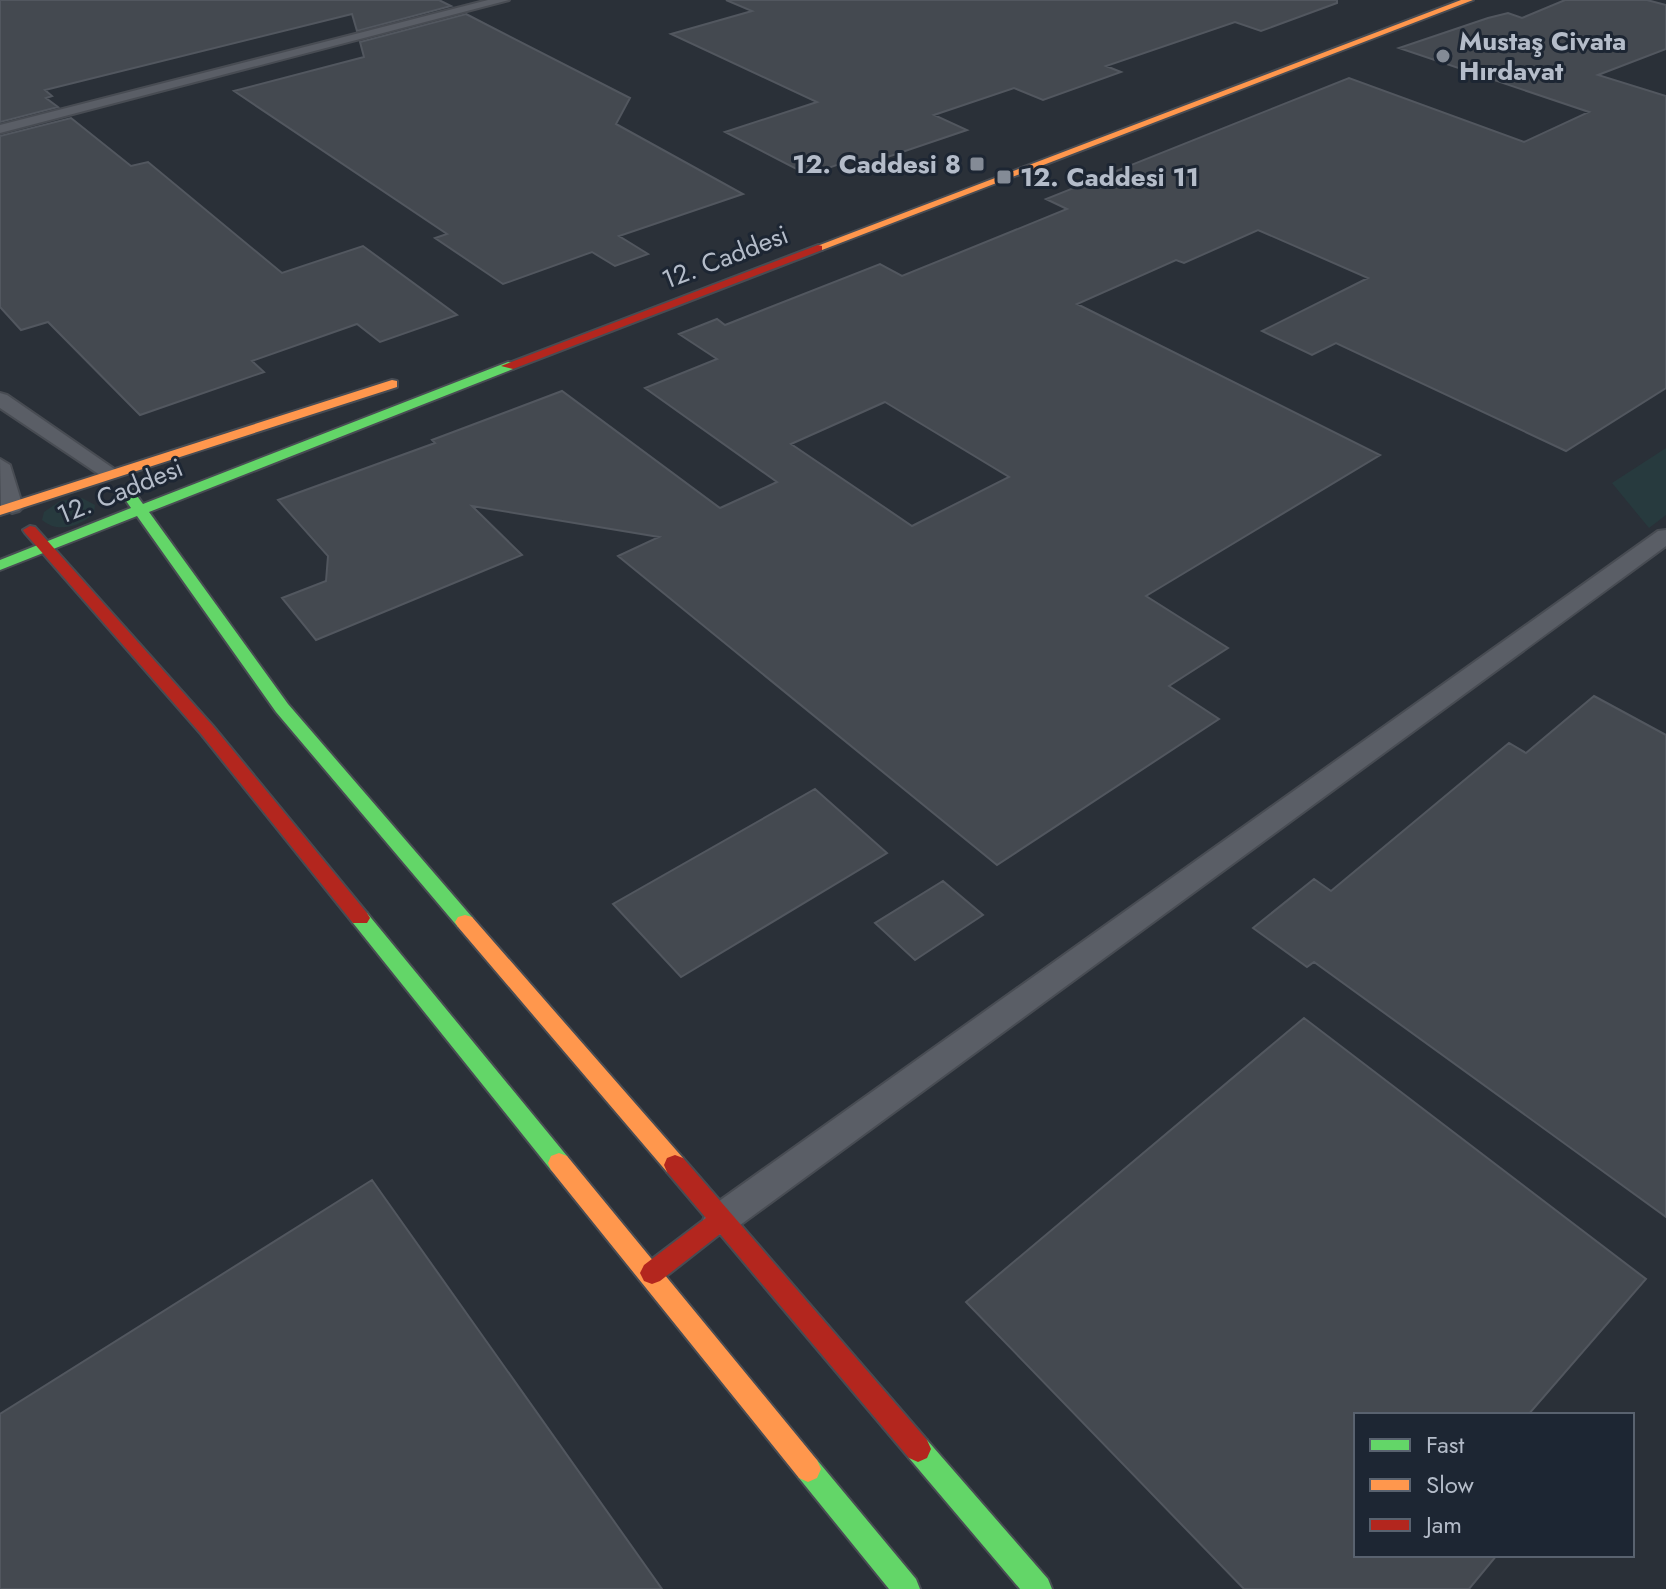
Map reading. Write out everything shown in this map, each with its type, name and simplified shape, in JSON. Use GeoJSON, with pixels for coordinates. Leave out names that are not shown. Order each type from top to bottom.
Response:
{"type":"FeatureCollection","features":[{"type":"Feature","properties":{"kind":"street"},"geometry":{"type":"LineString","coordinates":[[0,129],[503,0]]}},
{"type":"Feature","properties":{"kind":"street"},"geometry":{"type":"LineString","coordinates":[[1386,11],[1416,0]]}},
{"type":"Feature","properties":{"kind":"street","name":"12. Caddesi"},"geometry":{"type":"LineString","coordinates":[[0,565],[367,420],[1469,0]]}},
{"type":"Feature","properties":{"kind":"street","name":"12. Caddesi"},"geometry":{"type":"LineString","coordinates":[[6,509],[110,473],[346,401],[406,378]]}},
{"type":"Feature","properties":{"kind":"street"},"geometry":{"type":"LineString","coordinates":[[0,399],[110,473],[143,510],[282,708],[1038,1589]]}},
{"type":"Feature","properties":{"kind":"street"},"geometry":{"type":"LineString","coordinates":[[0,465],[6,509],[207,730],[652,1273],[906,1589]]}},
{"type":"Feature","properties":{"kind":"street"},"geometry":{"type":"LineString","coordinates":[[652,1273],[720,1220],[1666,536]]}},
{"type":"Feature","properties":{"kind":"green space"},"geometry":{"type":"Polygon","coordinates":[[[1666,448],[1666,515],[1649,528],[1612,483],[1666,448]]]}},
{"type":"Feature","properties":{"kind":"green space"},"geometry":{"type":"Polygon","coordinates":[[[82,498],[95,505],[94,513],[83,522],[69,527],[55,527],[42,520],[44,512],[60,501],[82,498]]]}},
{"type":"Feature","properties":{"kind":"building"},"geometry":{"type":"Polygon","coordinates":[[[0,0],[439,0],[451,6],[357,31],[352,14],[45,90],[52,96],[46,98],[58,107],[0,122],[0,0]]]}},
{"type":"Feature","properties":{"kind":"building"},"geometry":{"type":"Polygon","coordinates":[[[726,0],[1337,0],[1337,3],[1261,31],[1235,22],[1106,66],[1121,72],[1043,100],[1014,88],[934,115],[967,130],[864,165],[854,159],[808,175],[725,132],[817,102],[671,34],[752,11],[726,0]]]}},
{"type":"Feature","properties":{"kind":"building"},"geometry":{"type":"Polygon","coordinates":[[[1565,0],[1647,0],[1666,5],[1666,49],[1598,75],[1666,96],[1666,388],[1566,451],[1336,343],[1312,355],[1262,331],[1368,278],[1258,230],[1184,263],[1176,260],[1077,304],[1380,455],[1146,596],[1228,648],[1169,686],[1219,719],[997,865],[618,556],[659,537],[472,506],[522,555],[316,640],[282,598],[326,581],[328,556],[278,500],[435,443],[432,440],[562,391],[720,508],[777,482],[645,388],[717,359],[679,334],[717,319],[725,325],[880,264],[902,276],[1067,209],[1046,199],[1349,78],[1524,142],[1589,112],[1399,48],[1508,13],[1522,18],[1565,0]],[[885,402],[791,444],[912,526],[1009,477],[885,402]]]}},
{"type":"Feature","properties":{"kind":"building"},"geometry":{"type":"Polygon","coordinates":[[[466,14],[630,98],[616,124],[743,194],[619,236],[648,254],[615,266],[592,252],[503,284],[435,238],[447,234],[234,91],[364,57],[360,42],[466,14]]]}},
{"type":"Feature","properties":{"kind":"building"},"geometry":{"type":"Polygon","coordinates":[[[71,118],[131,166],[148,162],[282,273],[363,246],[457,315],[380,342],[357,324],[252,361],[264,372],[140,415],[48,322],[21,330],[0,307],[0,136],[71,118]]]}},
{"type":"Feature","properties":{"kind":"building"},"geometry":{"type":"Polygon","coordinates":[[[1594,696],[1666,735],[1666,1217],[1314,962],[1307,967],[1253,928],[1314,879],[1331,891],[1509,743],[1526,753],[1594,696]]]}},
{"type":"Feature","properties":{"kind":"building"},"geometry":{"type":"Polygon","coordinates":[[[815,789],[887,853],[681,977],[613,904],[815,789]]]}},
{"type":"Feature","properties":{"kind":"building"},"geometry":{"type":"Polygon","coordinates":[[[943,881],[983,915],[915,960],[875,923],[943,881]]]}},
{"type":"Feature","properties":{"kind":"building"},"geometry":{"type":"Polygon","coordinates":[[[1304,1018],[1646,1279],[1530,1413],[1354,1413],[1354,1557],[1495,1557],[1469,1589],[1244,1589],[966,1302],[1304,1018]]]}},
{"type":"Feature","properties":{"kind":"building"},"geometry":{"type":"Polygon","coordinates":[[[372,1180],[662,1589],[0,1589],[0,1414],[372,1180]]]}},
{"type":"Feature","properties":{"kind":"traffic: fast"},"geometry":{"type":"LineString","coordinates":[[0,565],[508,366]]}},
{"type":"Feature","properties":{"kind":"traffic: fast"},"geometry":{"type":"LineString","coordinates":[[127,492],[282,708],[465,922]]}},
{"type":"Feature","properties":{"kind":"traffic: fast"},"geometry":{"type":"LineString","coordinates":[[360,918],[559,1163]]}},
{"type":"Feature","properties":{"kind":"traffic: fast"},"geometry":{"type":"LineString","coordinates":[[918,1449],[1038,1589]]}},
{"type":"Feature","properties":{"kind":"traffic: fast"},"geometry":{"type":"LineString","coordinates":[[808,1469],[906,1589]]}},
{"type":"Feature","properties":{"kind":"traffic: slow"},"geometry":{"type":"LineString","coordinates":[[818,248],[1469,0]]}},
{"type":"Feature","properties":{"kind":"traffic: slow"},"geometry":{"type":"LineString","coordinates":[[0,511],[392,384]]}},
{"type":"Feature","properties":{"kind":"traffic: slow"},"geometry":{"type":"LineString","coordinates":[[465,922],[675,1165]]}},
{"type":"Feature","properties":{"kind":"traffic: slow"},"geometry":{"type":"LineString","coordinates":[[559,1163],[808,1469]]}},
{"type":"Feature","properties":{"kind":"traffic: jam"},"geometry":{"type":"LineString","coordinates":[[508,366],[818,248]]}},
{"type":"Feature","properties":{"kind":"traffic: jam"},"geometry":{"type":"LineString","coordinates":[[30,530],[207,730],[360,918]]}},
{"type":"Feature","properties":{"kind":"traffic: jam"},"geometry":{"type":"LineString","coordinates":[[675,1165],[918,1449]]}},
{"type":"Feature","properties":{"kind":"traffic: jam"},"geometry":{"type":"LineString","coordinates":[[652,1273],[720,1220]]}},
{"type":"Feature","properties":{"kind":"place","name":"Mustaş Civata Hırdavat"},"geometry":{"type":"Point","coordinates":[1443,56]}},
{"type":"Feature","properties":{"kind":"place","name":"12. Caddesi 8"},"geometry":{"type":"Point","coordinates":[977,164]}},
{"type":"Feature","properties":{"kind":"place","name":"12. Caddesi 11"},"geometry":{"type":"Point","coordinates":[1004,177]}}]}
